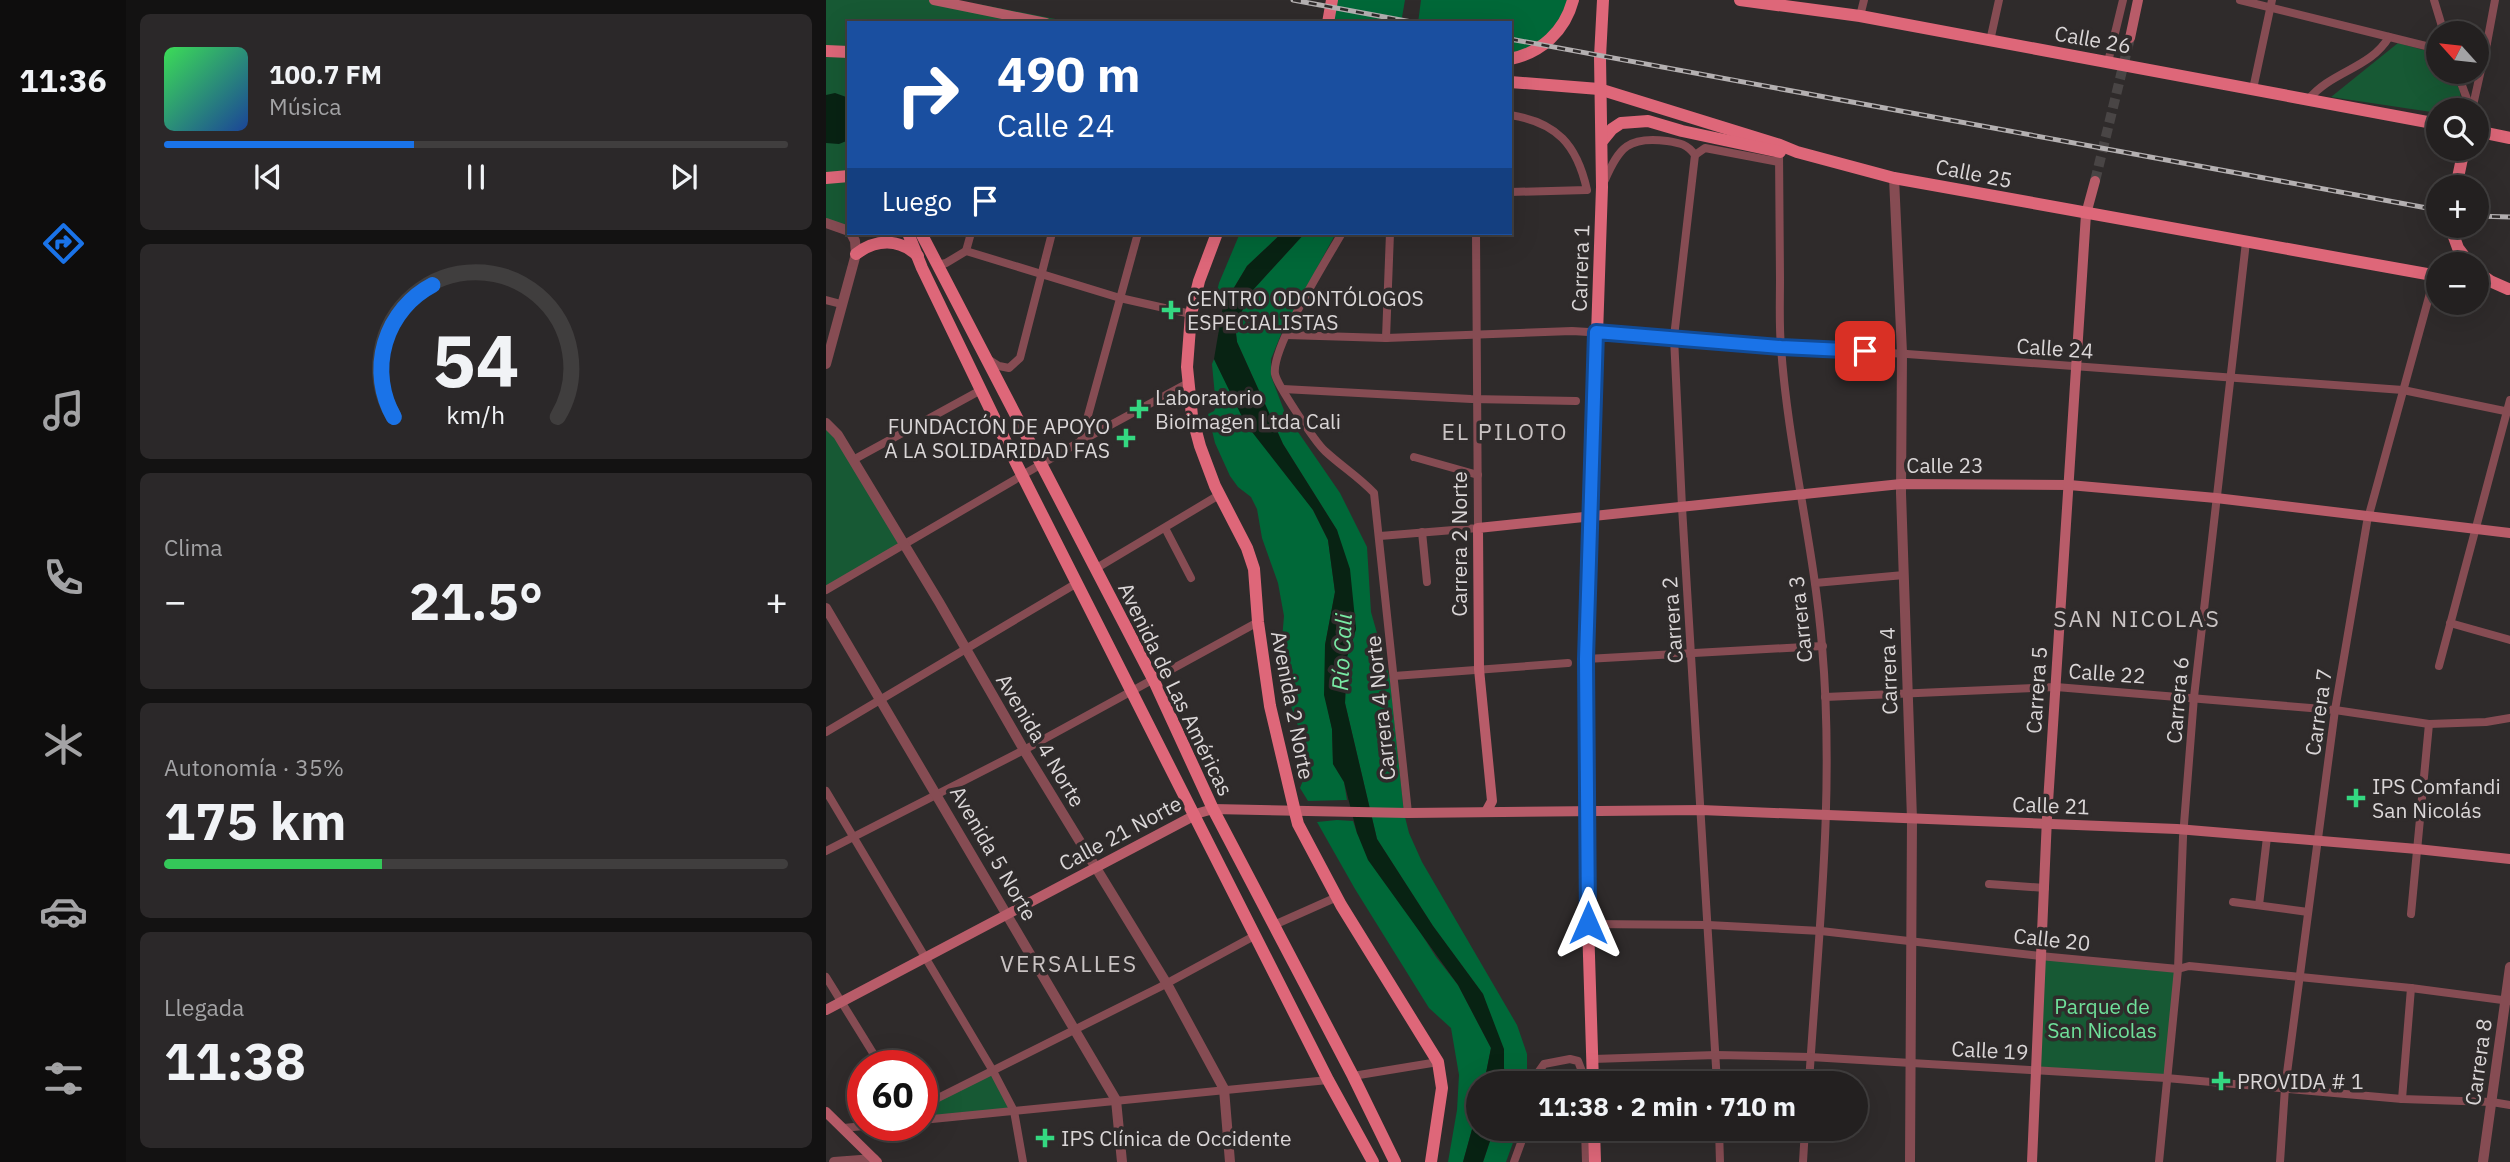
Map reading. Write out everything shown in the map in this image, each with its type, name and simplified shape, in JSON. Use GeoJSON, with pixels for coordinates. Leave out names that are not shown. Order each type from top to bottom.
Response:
{"type":"FeatureCollection","features":[{"type":"Feature","properties":{"kind":"main road"},"geometry":{"type":"LineString","coordinates":[[934,0],[1036,21]]}},
{"type":"Feature","properties":{"kind":"main road"},"geometry":{"type":"LineString","coordinates":[[1328,21],[1332,0]]}},
{"type":"Feature","properties":{"kind":"main road"},"geometry":{"type":"LineString","coordinates":[[1512,60],[1540,49],[1563,22],[1573,0]]}},
{"type":"Feature","properties":{"kind":"main road","name":"Carrera 1"},"geometry":{"type":"LineString","coordinates":[[1594,1071],[1588,923],[1586,659],[1602,187],[1600,57],[1603,0]]}},
{"type":"Feature","properties":{"kind":"main road","name":"Calle 26"},"geometry":{"type":"LineString","coordinates":[[1740,0],[1860,16],[2426,122]]}},
{"type":"Feature","properties":{"kind":"main road"},"geometry":{"type":"LineString","coordinates":[[1784,0],[1860,16]]}},
{"type":"Feature","properties":{"kind":"main road"},"geometry":{"type":"LineString","coordinates":[[2130,38],[2138,0]]}},
{"type":"Feature","properties":{"kind":"main road"},"geometry":{"type":"LineString","coordinates":[[826,51],[847,52]]}},
{"type":"Feature","properties":{"kind":"main road","name":"Calle 25"},"geometry":{"type":"LineString","coordinates":[[1512,82],[1599,89],[1797,152],[1894,178],[2426,273]]}},
{"type":"Feature","properties":{"kind":"main road"},"geometry":{"type":"LineString","coordinates":[[1603,140],[1621,123],[1648,121],[1779,157],[1797,152]]}},
{"type":"Feature","properties":{"kind":"main road"},"geometry":{"type":"LineString","coordinates":[[2489,134],[2510,138]]}},
{"type":"Feature","properties":{"kind":"main road"},"geometry":{"type":"LineString","coordinates":[[826,178],[847,176]]}},
{"type":"Feature","properties":{"kind":"main road","name":"Carrera 5"},"geometry":{"type":"LineString","coordinates":[[2032,1162],[2047,824],[2068,485],[2086,214],[2095,181]]}},
{"type":"Feature","properties":{"kind":"main road","name":"Avenida de Las Américas"},"geometry":{"type":"LineString","coordinates":[[909,235],[1023,476],[1328,1080],[1373,1162]]}},
{"type":"Feature","properties":{"kind":"main road","name":"Avenida de Las Américas"},"geometry":{"type":"LineString","coordinates":[[922,235],[1154,681],[1213,809],[1395,1162]]}},
{"type":"Feature","properties":{"kind":"main road","name":"Avenida 2 Norte"},"geometry":{"type":"LineString","coordinates":[[1216,235],[1199,281],[1191,314],[1188,383],[1192,416],[1200,446],[1219,495],[1247,548],[1254,569],[1258,622],[1270,706],[1298,824],[1337,897],[1438,1062],[1442,1088],[1431,1162]]}},
{"type":"Feature","properties":{"kind":"main road"},"geometry":{"type":"LineString","coordinates":[[856,254],[874,243],[886,242],[906,247],[918,256]]}},
{"type":"Feature","properties":{"kind":"main road"},"geometry":{"type":"LineString","coordinates":[[2489,280],[2509,289]]}},
{"type":"Feature","properties":{"kind":"main road"},"geometry":{"type":"LineString","coordinates":[[2489,285],[2509,289]]}},
{"type":"Feature","properties":{"kind":"main road","name":"Calle 23"},"geometry":{"type":"LineString","coordinates":[[1478,528],[1901,484],[2068,485],[2216,498],[2510,533]]}},
{"type":"Feature","properties":{"kind":"main road","name":"Carrera 2 Norte"},"geometry":{"type":"LineString","coordinates":[[1478,528],[1479,669],[1489,806]]}},
{"type":"Feature","properties":{"kind":"main road","name":"Calle 21 Norte"},"geometry":{"type":"LineString","coordinates":[[826,1010],[1194,816],[1213,809],[1408,813],[1489,806],[1503,812],[1588,811]]}},
{"type":"Feature","properties":{"kind":"main road","name":"Calle 21"},"geometry":{"type":"LineString","coordinates":[[1588,811],[1701,810],[2183,830],[2510,859]]}},
{"type":"Feature","properties":{"kind":"main road"},"geometry":{"type":"LineString","coordinates":[[826,1112],[876,1160]]}},
{"type":"Feature","properties":{"kind":"main road"},"geometry":{"type":"LineString","coordinates":[[1594,1141],[1595,1162]]}},
{"type":"Feature","properties":{"kind":"street"},"geometry":{"type":"LineString","coordinates":[[1860,16],[1864,0]]}},
{"type":"Feature","properties":{"kind":"street"},"geometry":{"type":"LineString","coordinates":[[1990,41],[1999,0]]}},
{"type":"Feature","properties":{"kind":"street"},"geometry":{"type":"LineString","coordinates":[[2108,62],[2123,0]]}},
{"type":"Feature","properties":{"kind":"street"},"geometry":{"type":"LineString","coordinates":[[2240,0],[2271,4],[2426,46]]}},
{"type":"Feature","properties":{"kind":"street"},"geometry":{"type":"LineString","coordinates":[[2434,0],[2440,21]]}},
{"type":"Feature","properties":{"kind":"street"},"geometry":{"type":"LineString","coordinates":[[2489,32],[2495,0]]}},
{"type":"Feature","properties":{"kind":"street"},"geometry":{"type":"LineString","coordinates":[[2253,89],[2271,4]]}},
{"type":"Feature","properties":{"kind":"street"},"geometry":{"type":"LineString","coordinates":[[2308,100],[2323,85],[2377,54],[2389,37]]}},
{"type":"Feature","properties":{"kind":"street"},"geometry":{"type":"LineString","coordinates":[[2323,85],[2321,93],[2325,103]]}},
{"type":"Feature","properties":{"kind":"street"},"geometry":{"type":"LineString","coordinates":[[1512,115],[1536,120],[1564,139],[1581,166],[1587,190],[1512,192]]}},
{"type":"Feature","properties":{"kind":"street"},"geometry":{"type":"LineString","coordinates":[[1602,187],[1618,152],[1627,145],[1651,139],[1684,144],[1695,155],[1705,148],[1779,157]]}},
{"type":"Feature","properties":{"kind":"street","name":"Carrera 2"},"geometry":{"type":"LineString","coordinates":[[1695,155],[1675,337],[1682,507],[1717,1071]]}},
{"type":"Feature","properties":{"kind":"street","name":"Carrera 3"},"geometry":{"type":"LineString","coordinates":[[1779,157],[1781,347],[1823,646],[1825,697],[1826,816],[1821,931],[1809,1071]]}},
{"type":"Feature","properties":{"kind":"street","name":"Carrera 4"},"geometry":{"type":"LineString","coordinates":[[1894,178],[1902,354],[1901,484],[1912,818],[1910,1162]]}},
{"type":"Feature","properties":{"kind":"street"},"geometry":{"type":"LineString","coordinates":[[826,223],[847,232]]}},
{"type":"Feature","properties":{"kind":"street"},"geometry":{"type":"LineString","coordinates":[[826,364],[856,254],[851,235]]}},
{"type":"Feature","properties":{"kind":"street"},"geometry":{"type":"LineString","coordinates":[[938,264],[946,263],[966,251],[970,235]]}},
{"type":"Feature","properties":{"kind":"street"},"geometry":{"type":"LineString","coordinates":[[984,356],[1003,368],[1017,363],[1051,235]]}},
{"type":"Feature","properties":{"kind":"street"},"geometry":{"type":"LineString","coordinates":[[1082,441],[1137,235]]}},
{"type":"Feature","properties":{"kind":"street","name":"Carrera 4 Norte"},"geometry":{"type":"LineString","coordinates":[[1341,235],[1286,335],[1277,355],[1275,374],[1323,450],[1361,479],[1374,493],[1408,813]]}},
{"type":"Feature","properties":{"kind":"street"},"geometry":{"type":"LineString","coordinates":[[1387,338],[1390,235]]}},
{"type":"Feature","properties":{"kind":"street","name":"Carrera 2 Norte"},"geometry":{"type":"LineString","coordinates":[[1476,235],[1478,528]]}},
{"type":"Feature","properties":{"kind":"street","name":"Carrera 6"},"geometry":{"type":"LineString","coordinates":[[2159,1162],[2178,969],[2183,830],[2194,697],[2246,242]]}},
{"type":"Feature","properties":{"kind":"street"},"geometry":{"type":"LineString","coordinates":[[966,251],[1121,298],[1191,314]]}},
{"type":"Feature","properties":{"kind":"street"},"geometry":{"type":"LineString","coordinates":[[826,300],[841,304]]}},
{"type":"Feature","properties":{"kind":"street","name":"Carrera 7"},"geometry":{"type":"LineString","coordinates":[[2280,1162],[2285,1088],[2335,710],[2368,515],[2426,312]]}},
{"type":"Feature","properties":{"kind":"street","name":"Calle 24"},"geometry":{"type":"LineString","coordinates":[[1286,335],[1387,338],[1477,333],[1596,332],[2403,390],[2508,412]]}},
{"type":"Feature","properties":{"kind":"street"},"geometry":{"type":"LineString","coordinates":[[826,590],[1082,441],[1188,383]]}},
{"type":"Feature","properties":{"kind":"street"},"geometry":{"type":"LineString","coordinates":[[1283,389],[1576,401]]}},
{"type":"Feature","properties":{"kind":"street"},"geometry":{"type":"LineString","coordinates":[[853,460],[981,390]]}},
{"type":"Feature","properties":{"kind":"street"},"geometry":{"type":"LineString","coordinates":[[2439,666],[2510,400]]}},
{"type":"Feature","properties":{"kind":"street","name":"Avenida 4 Norte"},"geometry":{"type":"LineString","coordinates":[[826,423],[838,435],[1024,750],[1167,984],[1224,1089],[1230,1162]]}},
{"type":"Feature","properties":{"kind":"street"},"geometry":{"type":"LineString","coordinates":[[1414,457],[1478,475]]}},
{"type":"Feature","properties":{"kind":"street"},"geometry":{"type":"LineString","coordinates":[[1095,569],[1219,495]]}},
{"type":"Feature","properties":{"kind":"street"},"geometry":{"type":"LineString","coordinates":[[1165,527],[1191,578]]}},
{"type":"Feature","properties":{"kind":"street","name":"Calle 23"},"geometry":{"type":"LineString","coordinates":[[1380,537],[1478,528]]}},
{"type":"Feature","properties":{"kind":"street"},"geometry":{"type":"LineString","coordinates":[[1422,532],[1427,582]]}},
{"type":"Feature","properties":{"kind":"street"},"geometry":{"type":"LineString","coordinates":[[1815,583],[1904,575]]}},
{"type":"Feature","properties":{"kind":"street"},"geometry":{"type":"LineString","coordinates":[[826,733],[1077,583]]}},
{"type":"Feature","properties":{"kind":"street","name":"Avenida 5 Norte"},"geometry":{"type":"LineString","coordinates":[[826,608],[1116,1100],[1122,1162]]}},
{"type":"Feature","properties":{"kind":"street"},"geometry":{"type":"LineString","coordinates":[[826,851],[1024,750],[1258,622]]}},
{"type":"Feature","properties":{"kind":"street"},"geometry":{"type":"LineString","coordinates":[[2450,624],[2510,640]]}},
{"type":"Feature","properties":{"kind":"street"},"geometry":{"type":"LineString","coordinates":[[1586,659],[1823,646]]}},
{"type":"Feature","properties":{"kind":"street"},"geometry":{"type":"LineString","coordinates":[[1394,676],[1567,663]]}},
{"type":"Feature","properties":{"kind":"street","name":"Calle 22"},"geometry":{"type":"LineString","coordinates":[[1825,697],[2056,687],[2335,710],[2429,724],[2486,722],[2510,718]]}},
{"type":"Feature","properties":{"kind":"street"},"geometry":{"type":"LineString","coordinates":[[2411,914],[2429,724]]}},
{"type":"Feature","properties":{"kind":"street"},"geometry":{"type":"LineString","coordinates":[[826,791],[993,1071],[1014,1111],[1023,1162]]}},
{"type":"Feature","properties":{"kind":"street"},"geometry":{"type":"LineString","coordinates":[[2259,905],[2267,837]]}},
{"type":"Feature","properties":{"kind":"street"},"geometry":{"type":"LineString","coordinates":[[1989,884],[2045,888]]}},
{"type":"Feature","properties":{"kind":"street"},"geometry":{"type":"LineString","coordinates":[[1274,925],[1337,897]]}},
{"type":"Feature","properties":{"kind":"street"},"geometry":{"type":"LineString","coordinates":[[2234,902],[2308,912]]}},
{"type":"Feature","properties":{"kind":"street","name":"Calle 20"},"geometry":{"type":"LineString","coordinates":[[1588,923],[1708,925],[1821,931],[2178,969],[2189,966],[2299,976],[2508,1000]]}},
{"type":"Feature","properties":{"kind":"street"},"geometry":{"type":"LineString","coordinates":[[938,1099],[1167,984],[1256,935]]}},
{"type":"Feature","properties":{"kind":"street","name":"Carrera 8"},"geometry":{"type":"LineString","coordinates":[[2483,1162],[2508,1000],[2510,967]]}},
{"type":"Feature","properties":{"kind":"street"},"geometry":{"type":"LineString","coordinates":[[826,977],[871,1050]]}},
{"type":"Feature","properties":{"kind":"street"},"geometry":{"type":"LineString","coordinates":[[2402,1099],[2411,988]]}},
{"type":"Feature","properties":{"kind":"street","name":"Calle 19"},"geometry":{"type":"LineString","coordinates":[[1593,1059],[1716,1055],[1810,1057],[2166,1078],[2402,1099],[2492,1101],[2510,1105]]}},
{"type":"Feature","properties":{"kind":"street"},"geometry":{"type":"LineString","coordinates":[[1539,1071],[1544,1064],[1570,1059],[1578,1061],[1581,1071]]}},
{"type":"Feature","properties":{"kind":"street"},"geometry":{"type":"LineString","coordinates":[[1353,1076],[1438,1062]]}},
{"type":"Feature","properties":{"kind":"street"},"geometry":{"type":"LineString","coordinates":[[938,1118],[1328,1080]]}},
{"type":"Feature","properties":{"kind":"street"},"geometry":{"type":"LineString","coordinates":[[938,1116],[945,1117]]}},
{"type":"Feature","properties":{"kind":"street"},"geometry":{"type":"LineString","coordinates":[[1514,1162],[1522,1141]]}},
{"type":"Feature","properties":{"kind":"street"},"geometry":{"type":"LineString","coordinates":[[1585,1141],[1586,1162]]}},
{"type":"Feature","properties":{"kind":"street"},"geometry":{"type":"LineString","coordinates":[[1719,1141],[1720,1162]]}},
{"type":"Feature","properties":{"kind":"street"},"geometry":{"type":"LineString","coordinates":[[1803,1162],[1804,1141]]}},
{"type":"Feature","properties":{"kind":"street"},"geometry":{"type":"LineString","coordinates":[[834,1162],[876,1160]]}},
{"type":"Feature","properties":{"kind":"green space"},"geometry":{"type":"Polygon","coordinates":[[[826,0],[934,0],[1004,12],[973,3],[1066,21],[847,21],[847,230],[826,223],[826,0]]]}},
{"type":"Feature","properties":{"kind":"green space"},"geometry":{"type":"Polygon","coordinates":[[[1332,0],[1405,0],[1401,21],[1328,21],[1332,0]]]}},
{"type":"Feature","properties":{"kind":"green space"},"geometry":{"type":"Polygon","coordinates":[[[1421,0],[1573,0],[1547,43],[1512,58],[1512,21],[1418,21],[1421,0]]]}},
{"type":"Feature","properties":{"kind":"green space"},"geometry":{"type":"Polygon","coordinates":[[[2398,43],[2426,51],[2426,84],[2457,84],[2461,98],[2426,98],[2426,111],[2331,97],[2398,43]]]}},
{"type":"Feature","properties":{"kind":"green space"},"geometry":{"type":"Polygon","coordinates":[[[1239,235],[1280,235],[1247,266],[1223,306],[1214,304],[1219,283],[1239,235]]]}},
{"type":"Feature","properties":{"kind":"green space"},"geometry":{"type":"Polygon","coordinates":[[[1303,235],[1335,235],[1282,332],[1271,359],[1271,376],[1285,413],[1340,493],[1367,547],[1371,612],[1390,679],[1404,813],[1409,833],[1422,862],[1517,1025],[1527,1054],[1527,1071],[1505,1071],[1483,994],[1433,926],[1377,839],[1345,703],[1347,657],[1356,629],[1337,530],[1283,444],[1237,342],[1235,325],[1252,291],[1303,235]]]}},
{"type":"Feature","properties":{"kind":"green space"},"geometry":{"type":"Polygon","coordinates":[[[1214,359],[1232,395],[1313,510],[1328,540],[1335,592],[1325,645],[1325,695],[1332,729],[1333,764],[1344,782],[1347,800],[1308,801],[1300,788],[1306,773],[1299,748],[1298,726],[1281,678],[1284,616],[1278,583],[1262,538],[1257,509],[1251,497],[1238,487],[1230,476],[1215,443],[1208,414],[1216,407],[1212,364],[1214,359]]]}},
{"type":"Feature","properties":{"kind":"green space"},"geometry":{"type":"Polygon","coordinates":[[[826,423],[904,544],[826,590],[826,423]]]}},
{"type":"Feature","properties":{"kind":"green space"},"geometry":{"type":"Polygon","coordinates":[[[1353,821],[1357,833],[1436,957],[1458,985],[1491,1048],[1486,1071],[1466,1071],[1466,1141],[1469,1141],[1463,1162],[1448,1162],[1457,1110],[1459,1075],[1451,1028],[1429,1008],[1317,822],[1353,821]]]}},
{"type":"Feature","properties":{"kind":"green space","name":"Parque de San Nicolas"},"geometry":{"type":"Polygon","coordinates":[[[2040,956],[2178,969],[2166,1078],[2037,1070],[2040,956]]]}},
{"type":"Feature","properties":{"kind":"green space"},"geometry":{"type":"Polygon","coordinates":[[[993,1071],[1014,1111],[938,1117],[938,1099],[993,1071]]]}},
{"type":"Feature","properties":{"kind":"green space"},"geometry":{"type":"Polygon","coordinates":[[[1490,1141],[1514,1141],[1506,1162],[1483,1162],[1490,1141]]]}},
{"type":"Feature","properties":{"kind":"water"},"geometry":{"type":"Polygon","coordinates":[[[835,93],[847,97],[847,141],[839,144],[826,143],[826,95],[835,93]]]}},
{"type":"Feature","properties":{"kind":"water","name":"Río Cali"},"geometry":{"type":"Polygon","coordinates":[[[1280,235],[1303,235],[1252,291],[1235,325],[1237,342],[1283,444],[1337,530],[1350,569],[1356,629],[1347,657],[1345,703],[1377,839],[1433,926],[1483,994],[1504,1049],[1504,1071],[1486,1071],[1491,1048],[1458,985],[1368,860],[1357,833],[1344,782],[1333,764],[1332,729],[1324,695],[1325,645],[1335,592],[1328,540],[1313,510],[1245,423],[1214,359],[1223,306],[1247,266],[1280,235]]]}},
{"type":"Feature","properties":{"kind":"water"},"geometry":{"type":"Polygon","coordinates":[[[1469,1141],[1490,1141],[1483,1162],[1463,1162],[1469,1141]]]}},
{"type":"Feature","properties":{"kind":"tunnel"},"geometry":{"type":"LineString","coordinates":[[2095,181],[2130,38]]}},
{"type":"Feature","properties":{"kind":"railway"},"geometry":{"type":"LineString","coordinates":[[1293,0],[1406,21]]}},
{"type":"Feature","properties":{"kind":"railway"},"geometry":{"type":"LineString","coordinates":[[1512,39],[2426,208]]}},
{"type":"Feature","properties":{"kind":"railway"},"geometry":{"type":"LineString","coordinates":[[2489,216],[2510,217]]}},
{"type":"Feature","properties":{"kind":"place","name":"CENTRO ODONTÓLOGOS ESPECIALISTAS"},"geometry":{"type":"Point","coordinates":[1171,310]}},
{"type":"Feature","properties":{"kind":"place","name":"Laboratorio Bioimagen Ltda Cali"},"geometry":{"type":"Point","coordinates":[1139,409]}},
{"type":"Feature","properties":{"kind":"place","name":"FUNDACIÓN DE APOYO A LA SOLIDARIDAD FAS"},"geometry":{"type":"Point","coordinates":[1126,438]}},
{"type":"Feature","properties":{"kind":"place","name":"IPS Comfandi San Nicolás"},"geometry":{"type":"Point","coordinates":[2356,798]}},
{"type":"Feature","properties":{"kind":"place","name":"PROVIDA # 1"},"geometry":{"type":"Point","coordinates":[2221,1081]}},
{"type":"Feature","properties":{"kind":"place","name":"IPS Clínica de Occidente"},"geometry":{"type":"Point","coordinates":[1045,1138]}},
{"type":"Feature","properties":{"kind":"district","name":"EL PILOTO"},"geometry":{"type":"Point","coordinates":[1505,431]}},
{"type":"Feature","properties":{"kind":"district","name":"SAN NICOLAS"},"geometry":{"type":"Point","coordinates":[2137,618]}},
{"type":"Feature","properties":{"kind":"district","name":"VERSALLES"},"geometry":{"type":"Point","coordinates":[1069,963]}},
{"type":"Feature","properties":{"kind":"route"},"geometry":{"type":"LineString","coordinates":[[1588,923],[1586,659],[1596,332],[1865,351]]}}]}
